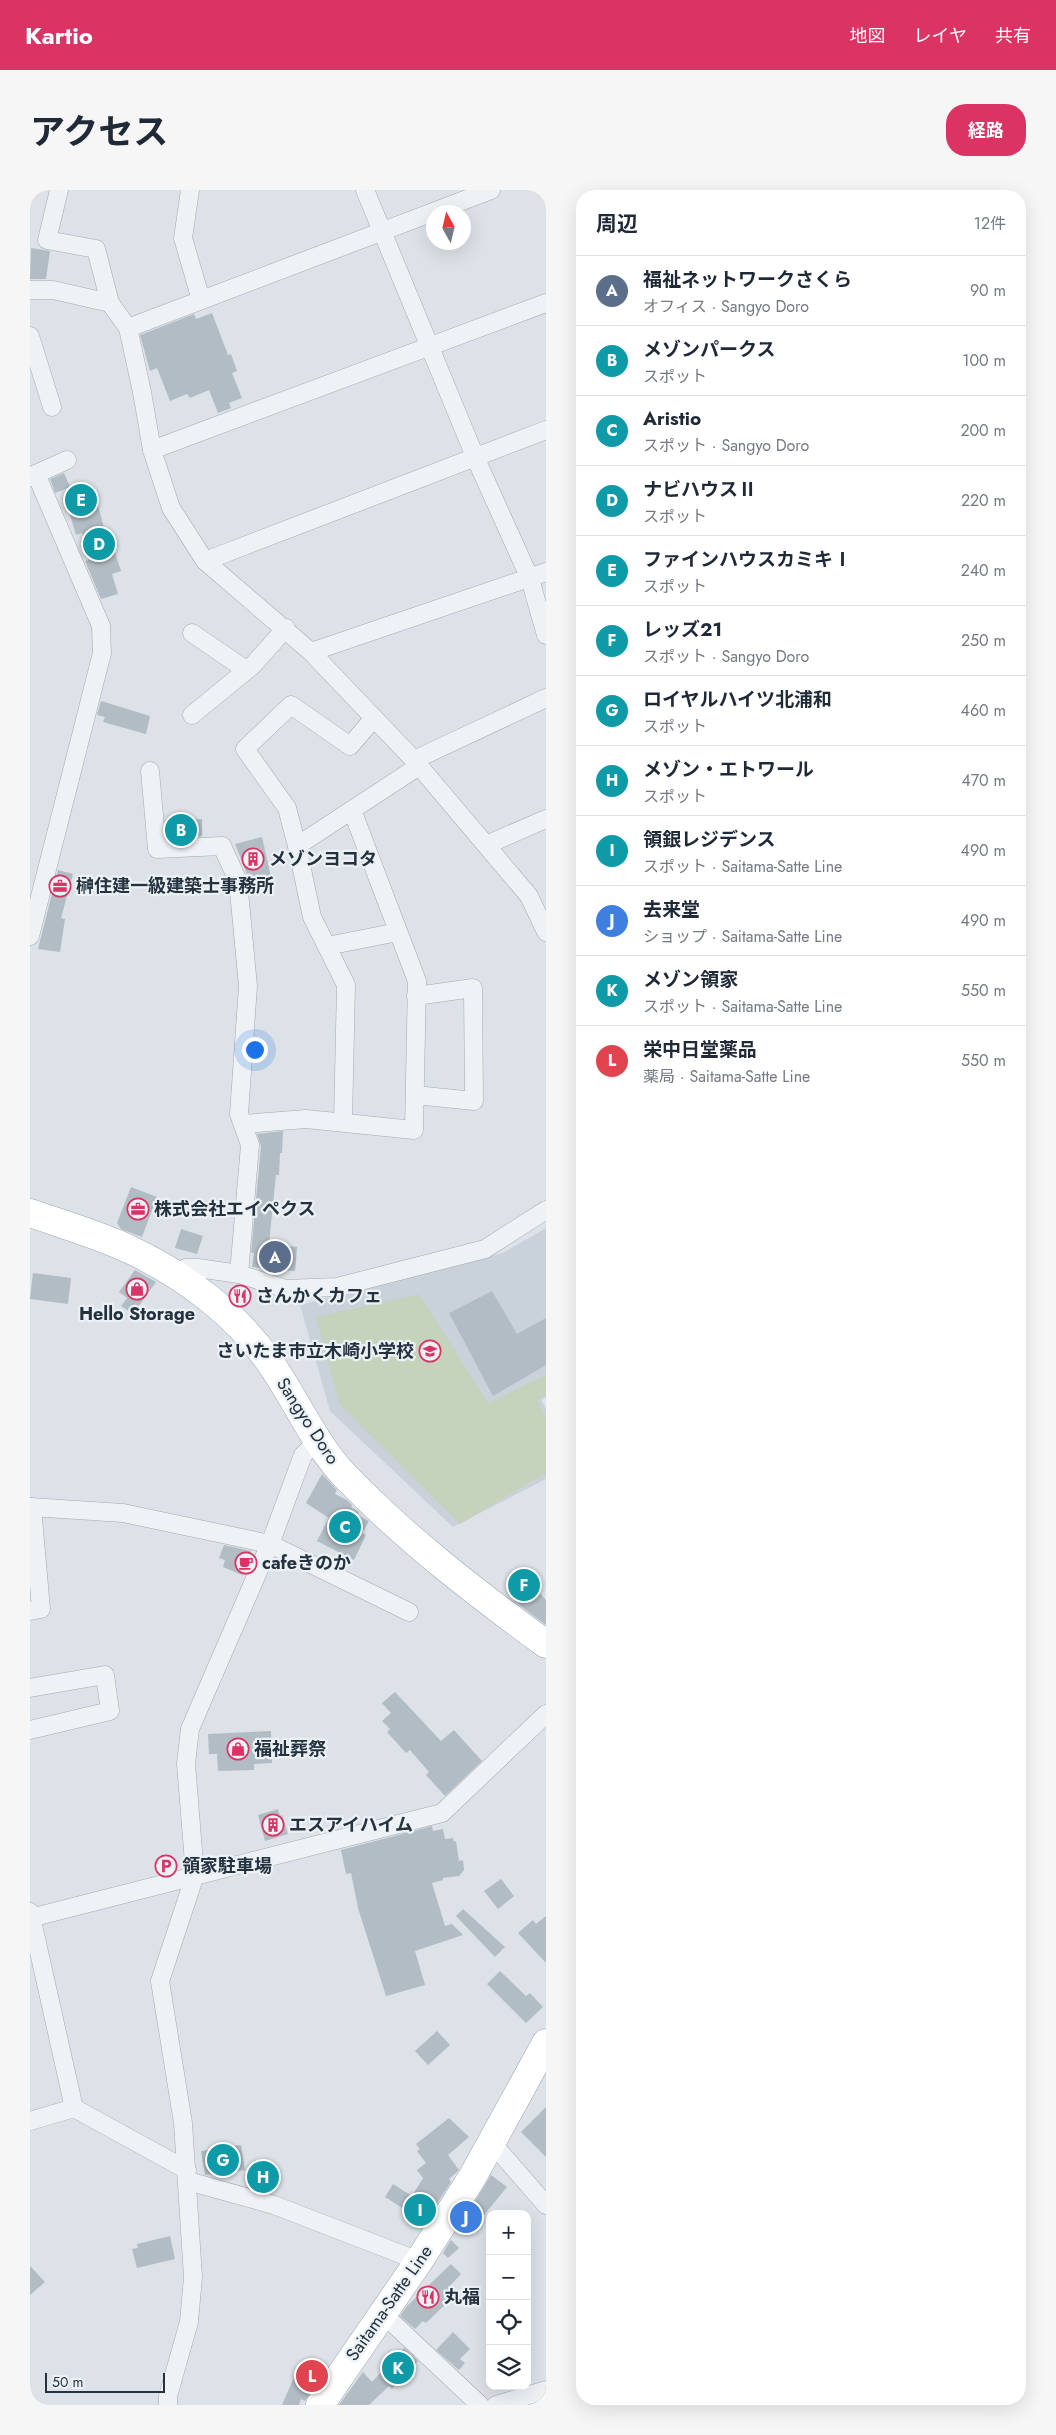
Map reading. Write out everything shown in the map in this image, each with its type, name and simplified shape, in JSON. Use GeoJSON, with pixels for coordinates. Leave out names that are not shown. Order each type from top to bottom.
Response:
{"type":"FeatureCollection","features":[{"type":"Feature","properties":{"kind":"main road","name":"Sangyo Doro"},"geometry":{"type":"LineString","coordinates":[[30,1213],[132,1250],[174,1273],[225,1312],[268,1360],[318,1441],[346,1477],[457,1578],[546,1644]]}},
{"type":"Feature","properties":{"kind":"main road","name":"Saitama-Satte Line"},"geometry":{"type":"LineString","coordinates":[[320,2405],[419,2262],[493,2144],[546,2043]]}},
{"type":"Feature","properties":{"kind":"street"},"geometry":{"type":"LineString","coordinates":[[59,190],[47,240],[96,249],[110,303],[128,328],[152,450],[171,508],[205,561],[286,628],[416,763],[529,896],[546,932]]}},
{"type":"Feature","properties":{"kind":"street"},"geometry":{"type":"LineString","coordinates":[[190,190],[184,238],[201,300]]}},
{"type":"Feature","properties":{"kind":"street"},"geometry":{"type":"LineString","coordinates":[[365,190],[476,459],[530,579],[546,635]]}},
{"type":"Feature","properties":{"kind":"street"},"geometry":{"type":"LineString","coordinates":[[128,328],[382,231],[458,196],[491,190]]}},
{"type":"Feature","properties":{"kind":"street"},"geometry":{"type":"LineString","coordinates":[[30,290],[53,290],[110,303]]}},
{"type":"Feature","properties":{"kind":"street"},"geometry":{"type":"LineString","coordinates":[[152,450],[546,303]]}},
{"type":"Feature","properties":{"kind":"street"},"geometry":{"type":"LineString","coordinates":[[30,336],[52,407]]}},
{"type":"Feature","properties":{"kind":"street"},"geometry":{"type":"LineString","coordinates":[[205,561],[476,459],[546,430]]}},
{"type":"Feature","properties":{"kind":"street"},"geometry":{"type":"LineString","coordinates":[[30,936],[102,654],[100,626],[33,475],[67,460]]}},
{"type":"Feature","properties":{"kind":"street"},"geometry":{"type":"LineString","coordinates":[[311,652],[546,572]]}},
{"type":"Feature","properties":{"kind":"street"},"geometry":{"type":"LineString","coordinates":[[192,715],[246,670],[286,628]]}},
{"type":"Feature","properties":{"kind":"street"},"geometry":{"type":"LineString","coordinates":[[192,633],[246,670]]}},
{"type":"Feature","properties":{"kind":"street"},"geometry":{"type":"LineString","coordinates":[[297,846],[352,810],[416,763],[546,698]]}},
{"type":"Feature","properties":{"kind":"street"},"geometry":{"type":"LineString","coordinates":[[343,1122],[346,985],[312,917],[288,808],[245,749],[291,705],[350,746],[374,718]]}},
{"type":"Feature","properties":{"kind":"street"},"geometry":{"type":"LineString","coordinates":[[150,771],[157,849],[222,846],[238,881],[248,986],[239,1114],[250,1145],[239,1274]]}},
{"type":"Feature","properties":{"kind":"street"},"geometry":{"type":"LineString","coordinates":[[243,1124],[306,1119],[414,1130],[417,981],[352,810]]}},
{"type":"Feature","properties":{"kind":"street"},"geometry":{"type":"LineString","coordinates":[[486,845],[546,819]]}},
{"type":"Feature","properties":{"kind":"street"},"geometry":{"type":"LineString","coordinates":[[327,946],[398,932]]}},
{"type":"Feature","properties":{"kind":"street"},"geometry":{"type":"LineString","coordinates":[[415,1095],[474,1101],[473,988],[416,996]]}},
{"type":"Feature","properties":{"kind":"street"},"geometry":{"type":"LineString","coordinates":[[174,1273],[186,1268],[239,1274],[286,1288],[337,1287],[485,1249],[546,1210]]}},
{"type":"Feature","properties":{"kind":"street"},"geometry":{"type":"LineString","coordinates":[[168,2405],[168,2396],[189,2322],[193,2277],[183,2123],[160,1981],[195,1876],[186,1764],[190,1729],[270,1544],[303,1455],[318,1441]]}},
{"type":"Feature","properties":{"kind":"street"},"geometry":{"type":"LineString","coordinates":[[30,1611],[41,1609],[31,1507],[123,1513],[270,1544],[409,1612]]}},
{"type":"Feature","properties":{"kind":"street"},"geometry":{"type":"LineString","coordinates":[[30,1688],[105,1675],[110,1711],[30,1730]]}},
{"type":"Feature","properties":{"kind":"street"},"geometry":{"type":"LineString","coordinates":[[419,2262],[274,2205],[187,2175],[74,2108],[30,1916],[442,1813],[546,1714]]}},
{"type":"Feature","properties":{"kind":"street"},"geometry":{"type":"LineString","coordinates":[[30,2122],[74,2108]]}},
{"type":"Feature","properties":{"kind":"street"},"geometry":{"type":"LineString","coordinates":[[493,2144],[546,2205]]}},
{"type":"Feature","properties":{"kind":"street"},"geometry":{"type":"LineString","coordinates":[[382,2313],[480,2405]]}},
{"type":"Feature","properties":{"kind":"street"},"geometry":{"type":"LineString","coordinates":[[496,2405],[546,2390]]}},
{"type":"Feature","properties":{"kind":"shaded area","name":"さいたま市立木崎小学校"},"geometry":{"type":"Polygon","coordinates":[[[546,1228],[546,1397],[541,1400],[546,1409],[546,1479],[453,1527],[330,1411],[300,1305],[503,1253],[546,1228]]]}},
{"type":"Feature","properties":{"kind":"green space","name":"さいたま市立木崎小学校"},"geometry":{"type":"Polygon","coordinates":[[[419,1294],[488,1403],[546,1375],[546,1394],[537,1399],[546,1418],[546,1473],[460,1524],[340,1405],[316,1317],[419,1294]]]}},
{"type":"Feature","properties":{"kind":"building"},"geometry":{"type":"Polygon","coordinates":[[[31,248],[50,251],[46,279],[30,279],[31,248]]]}},
{"type":"Feature","properties":{"kind":"building"},"geometry":{"type":"Polygon","coordinates":[[[212,313],[228,355],[231,354],[237,371],[232,373],[242,398],[229,403],[231,408],[218,413],[209,390],[190,398],[187,394],[170,401],[157,368],[150,371],[140,335],[194,314],[196,319],[212,313]]]}},
{"type":"Feature","properties":{"kind":"building"},"geometry":{"type":"Polygon","coordinates":[[[64,473],[70,487],[55,493],[50,479],[64,473]]]}},
{"type":"Feature","properties":{"kind":"building"},"geometry":{"type":"Polygon","coordinates":[[[93,487],[106,535],[109,534],[121,571],[112,574],[118,594],[101,599],[85,561],[89,560],[82,533],[76,535],[64,495],[93,487]]]}},
{"type":"Feature","properties":{"kind":"building"},"geometry":{"type":"Polygon","coordinates":[[[101,701],[150,716],[146,734],[103,722],[105,717],[97,715],[101,701]]]}},
{"type":"Feature","properties":{"kind":"building"},"geometry":{"type":"Polygon","coordinates":[[[202,819],[202,836],[167,838],[165,820],[202,819]]]}},
{"type":"Feature","properties":{"kind":"building","name":"メゾンヨコタ"},"geometry":{"type":"Polygon","coordinates":[[[262,837],[273,886],[250,894],[248,877],[235,844],[262,837]]]}},
{"type":"Feature","properties":{"kind":"building"},"geometry":{"type":"Polygon","coordinates":[[[58,870],[73,874],[61,918],[65,919],[60,952],[38,949],[58,870]]]}},
{"type":"Feature","properties":{"kind":"building"},"geometry":{"type":"Polygon","coordinates":[[[283,1131],[282,1153],[280,1153],[279,1175],[276,1175],[269,1244],[297,1247],[295,1271],[252,1267],[254,1253],[251,1253],[261,1146],[257,1134],[283,1131]]]}},
{"type":"Feature","properties":{"kind":"building","name":"株式会社エイペクス"},"geometry":{"type":"Polygon","coordinates":[[[131,1187],[157,1197],[142,1237],[121,1229],[117,1223],[131,1187]]]}},
{"type":"Feature","properties":{"kind":"building"},"geometry":{"type":"Polygon","coordinates":[[[181,1229],[203,1236],[197,1254],[175,1248],[181,1229]]]}},
{"type":"Feature","properties":{"kind":"building"},"geometry":{"type":"Polygon","coordinates":[[[135,1270],[156,1282],[133,1314],[121,1306],[127,1298],[119,1292],[135,1270]]]}},
{"type":"Feature","properties":{"kind":"building"},"geometry":{"type":"Polygon","coordinates":[[[33,1273],[71,1278],[68,1304],[30,1299],[33,1273]]]}},
{"type":"Feature","properties":{"kind":"building"},"geometry":{"type":"Polygon","coordinates":[[[492,1291],[517,1334],[546,1318],[546,1365],[493,1396],[449,1313],[492,1291]]]}},
{"type":"Feature","properties":{"kind":"building"},"geometry":{"type":"Polygon","coordinates":[[[322,1474],[337,1490],[335,1494],[347,1500],[352,1505],[351,1507],[359,1512],[357,1515],[369,1521],[362,1533],[366,1535],[354,1560],[317,1541],[329,1518],[306,1503],[322,1474]]]}},
{"type":"Feature","properties":{"kind":"building"},"geometry":{"type":"Polygon","coordinates":[[[224,1545],[251,1551],[242,1575],[223,1567],[225,1560],[219,1558],[224,1545]]]}},
{"type":"Feature","properties":{"kind":"building"},"geometry":{"type":"Polygon","coordinates":[[[525,1577],[546,1600],[546,1625],[514,1601],[507,1593],[525,1577]]]}},
{"type":"Feature","properties":{"kind":"building"},"geometry":{"type":"Polygon","coordinates":[[[395,1692],[441,1741],[454,1730],[482,1761],[445,1796],[426,1775],[429,1772],[410,1750],[406,1753],[387,1732],[390,1729],[382,1721],[391,1713],[382,1703],[395,1692]]]}},
{"type":"Feature","properties":{"kind":"building"},"geometry":{"type":"Polygon","coordinates":[[[271,1731],[272,1763],[254,1764],[254,1770],[218,1771],[217,1754],[209,1754],[208,1734],[271,1731]]]}},
{"type":"Feature","properties":{"kind":"building","name":"エスアイハイム"},"geometry":{"type":"Polygon","coordinates":[[[278,1809],[288,1834],[265,1841],[258,1815],[278,1809]]]}},
{"type":"Feature","properties":{"kind":"building"},"geometry":{"type":"Polygon","coordinates":[[[432,1826],[433,1831],[443,1829],[445,1839],[453,1838],[454,1842],[456,1841],[459,1861],[463,1860],[464,1870],[459,1876],[443,1878],[443,1880],[432,1883],[445,1926],[452,1924],[463,1935],[415,1951],[425,1985],[386,1996],[358,1908],[351,1873],[346,1874],[341,1850],[432,1826]]]}},
{"type":"Feature","properties":{"kind":"building"},"geometry":{"type":"Polygon","coordinates":[[[501,1879],[514,1896],[498,1909],[484,1891],[501,1879]]]}},
{"type":"Feature","properties":{"kind":"building"},"geometry":{"type":"Polygon","coordinates":[[[463,1909],[505,1947],[495,1957],[456,1916],[463,1909]]]}},
{"type":"Feature","properties":{"kind":"building"},"geometry":{"type":"Polygon","coordinates":[[[546,1916],[546,1963],[518,1933],[533,1920],[536,1924],[546,1916]]]}},
{"type":"Feature","properties":{"kind":"building"},"geometry":{"type":"Polygon","coordinates":[[[500,1971],[526,1996],[530,1993],[543,2007],[526,2023],[487,1984],[500,1971]]]}},
{"type":"Feature","properties":{"kind":"building"},"geometry":{"type":"Polygon","coordinates":[[[437,2031],[450,2045],[428,2065],[415,2051],[437,2031]]]}},
{"type":"Feature","properties":{"kind":"building"},"geometry":{"type":"Polygon","coordinates":[[[546,2107],[546,2157],[521,2132],[546,2107]]]}},
{"type":"Feature","properties":{"kind":"building"},"geometry":{"type":"Polygon","coordinates":[[[449,2118],[469,2137],[448,2155],[459,2170],[449,2179],[451,2182],[425,2222],[385,2197],[393,2184],[412,2196],[423,2178],[417,2170],[426,2163],[417,2151],[420,2149],[416,2144],[449,2118]]]}},
{"type":"Feature","properties":{"kind":"building"},"geometry":{"type":"Polygon","coordinates":[[[241,2145],[245,2170],[205,2175],[201,2151],[241,2145]]]}},
{"type":"Feature","properties":{"kind":"building"},"geometry":{"type":"Polygon","coordinates":[[[251,2163],[277,2165],[275,2191],[249,2187],[251,2163]]]}},
{"type":"Feature","properties":{"kind":"building"},"geometry":{"type":"Polygon","coordinates":[[[491,2175],[507,2187],[488,2210],[486,2210],[479,2221],[469,2211],[491,2175]]]}},
{"type":"Feature","properties":{"kind":"building"},"geometry":{"type":"Polygon","coordinates":[[[170,2236],[175,2259],[137,2268],[132,2249],[138,2248],[137,2244],[170,2236]]]}},
{"type":"Feature","properties":{"kind":"building"},"geometry":{"type":"Polygon","coordinates":[[[451,2240],[459,2248],[448,2258],[443,2253],[451,2240]]]}},
{"type":"Feature","properties":{"kind":"building"},"geometry":{"type":"Polygon","coordinates":[[[451,2264],[461,2274],[448,2288],[455,2295],[426,2323],[423,2321],[415,2329],[400,2316],[407,2306],[451,2264]]]}},
{"type":"Feature","properties":{"kind":"building"},"geometry":{"type":"Polygon","coordinates":[[[30,2266],[45,2282],[30,2295],[30,2266]]]}},
{"type":"Feature","properties":{"kind":"building"},"geometry":{"type":"Polygon","coordinates":[[[453,2332],[470,2349],[460,2359],[465,2363],[459,2370],[436,2350],[453,2332]]]}},
{"type":"Feature","properties":{"kind":"building"},"geometry":{"type":"Polygon","coordinates":[[[404,2348],[418,2361],[392,2389],[389,2386],[369,2405],[339,2405],[363,2372],[372,2382],[404,2348]]]}},
{"type":"Feature","properties":{"kind":"building"},"geometry":{"type":"Polygon","coordinates":[[[301,2361],[324,2372],[305,2401],[301,2399],[299,2405],[282,2405],[301,2361]]]}},
{"type":"Feature","properties":{"kind":"place","name":"ファインハウスカミキⅠ"},"geometry":{"type":"Point","coordinates":[81,500]}},
{"type":"Feature","properties":{"kind":"place","name":"ナビハウスⅡ"},"geometry":{"type":"Point","coordinates":[99,544]}},
{"type":"Feature","properties":{"kind":"place","name":"メゾンパークス"},"geometry":{"type":"Point","coordinates":[181,830]}},
{"type":"Feature","properties":{"kind":"place","name":"メゾンヨコタ"},"geometry":{"type":"Point","coordinates":[253,859]}},
{"type":"Feature","properties":{"kind":"place","name":"榊住建一級建築士事務所"},"geometry":{"type":"Point","coordinates":[60,886]}},
{"type":"Feature","properties":{"kind":"place","name":"株式会社エイペクス"},"geometry":{"type":"Point","coordinates":[138,1209]}},
{"type":"Feature","properties":{"kind":"place","name":"福祉ネットワークさくら"},"geometry":{"type":"Point","coordinates":[275,1257]}},
{"type":"Feature","properties":{"kind":"place","name":"Hello Storage"},"geometry":{"type":"Point","coordinates":[137,1289]}},
{"type":"Feature","properties":{"kind":"place","name":"さんかくカフェ"},"geometry":{"type":"Point","coordinates":[240,1296]}},
{"type":"Feature","properties":{"kind":"place","name":"さいたま市立木崎小学校"},"geometry":{"type":"Point","coordinates":[430,1351]}},
{"type":"Feature","properties":{"kind":"place","name":"Aristio"},"geometry":{"type":"Point","coordinates":[345,1527]}},
{"type":"Feature","properties":{"kind":"place","name":"cafeきのか"},"geometry":{"type":"Point","coordinates":[246,1563]}},
{"type":"Feature","properties":{"kind":"place","name":"レッズ21"},"geometry":{"type":"Point","coordinates":[524,1585]}},
{"type":"Feature","properties":{"kind":"place","name":"福祉葬祭"},"geometry":{"type":"Point","coordinates":[238,1749]}},
{"type":"Feature","properties":{"kind":"place","name":"エスアイハイム"},"geometry":{"type":"Point","coordinates":[273,1825]}},
{"type":"Feature","properties":{"kind":"place","name":"領家駐車場"},"geometry":{"type":"Point","coordinates":[166,1866]}},
{"type":"Feature","properties":{"kind":"place","name":"ロイヤルハイツ北浦和"},"geometry":{"type":"Point","coordinates":[223,2160]}},
{"type":"Feature","properties":{"kind":"place","name":"メゾン・エトワール"},"geometry":{"type":"Point","coordinates":[263,2177]}},
{"type":"Feature","properties":{"kind":"place","name":"領銀レジデンス"},"geometry":{"type":"Point","coordinates":[420,2210]}},
{"type":"Feature","properties":{"kind":"place","name":"去来堂"},"geometry":{"type":"Point","coordinates":[466,2217]}},
{"type":"Feature","properties":{"kind":"place","name":"丸福"},"geometry":{"type":"Point","coordinates":[428,2297]}},
{"type":"Feature","properties":{"kind":"place","name":"メゾン領家"},"geometry":{"type":"Point","coordinates":[398,2368]}},
{"type":"Feature","properties":{"kind":"place","name":"栄中日堂薬品"},"geometry":{"type":"Point","coordinates":[312,2376]}}]}
